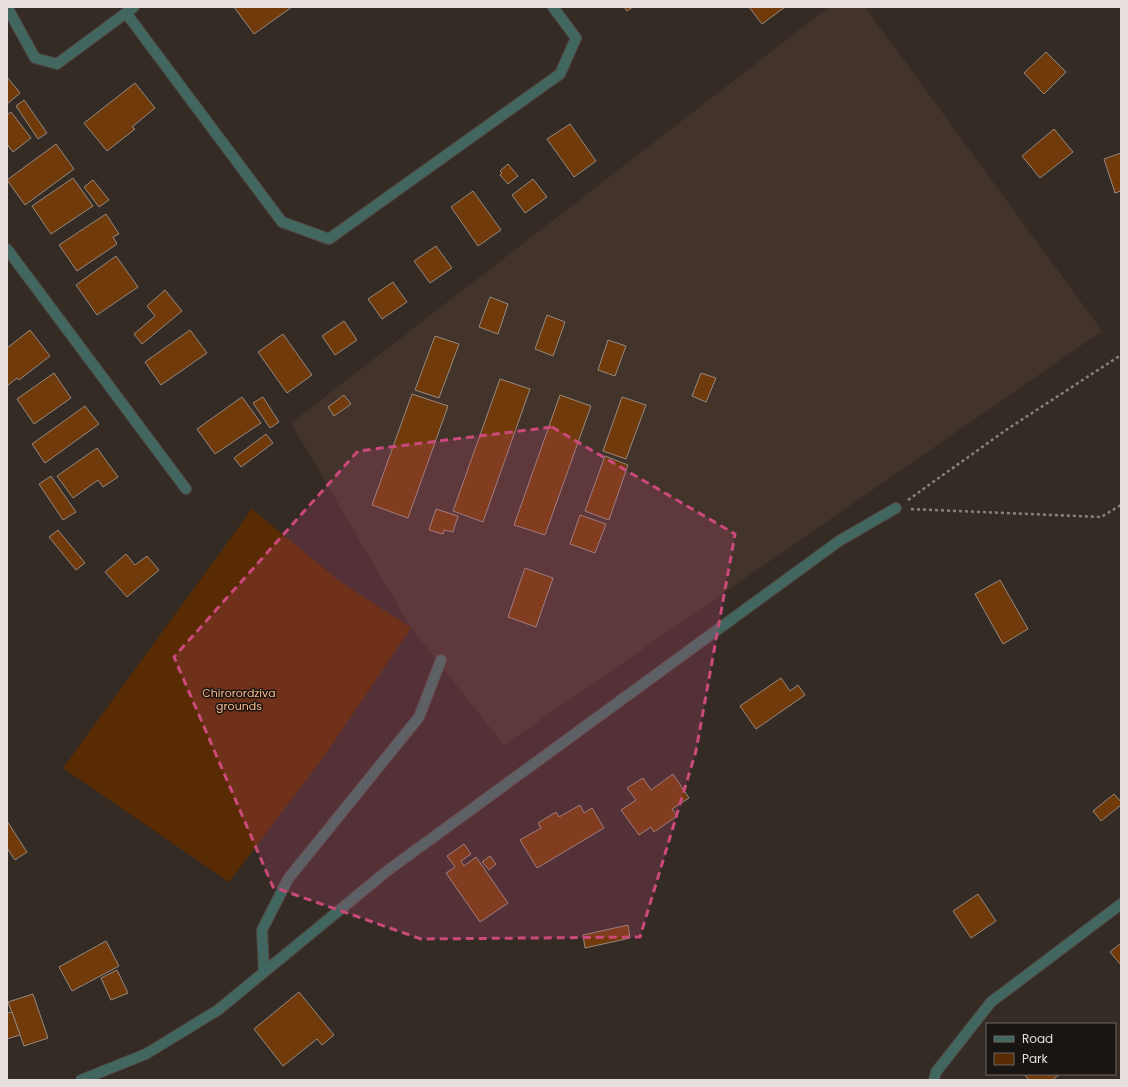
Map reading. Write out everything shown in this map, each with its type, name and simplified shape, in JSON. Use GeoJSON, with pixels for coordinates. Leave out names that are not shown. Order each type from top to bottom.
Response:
{"type":"FeatureCollection","features":[{"type":"Feature","properties":{"kind":"street"},"geometry":{"type":"LineString","coordinates":[[7,7],[35,58],[57,64],[130,10],[282,222],[330,239],[560,74],[576,38],[553,7]]}},
{"type":"Feature","properties":{"kind":"street"},"geometry":{"type":"LineString","coordinates":[[7,249],[186,489]]}},
{"type":"Feature","properties":{"kind":"street"},"geometry":{"type":"LineString","coordinates":[[81,1080],[146,1054],[218,1010],[386,871],[839,541],[896,508]]}},
{"type":"Feature","properties":{"kind":"street"},"geometry":{"type":"LineString","coordinates":[[264,972],[262,930],[288,879],[419,717],[441,660]]}},
{"type":"Feature","properties":{"kind":"street"},"geometry":{"type":"LineString","coordinates":[[934,1080],[936,1072],[991,1002],[1121,904]]}},
{"type":"Feature","properties":{"kind":"path"},"geometry":{"type":"LineString","coordinates":[[896,508],[1006,430],[1121,355]]}},
{"type":"Feature","properties":{"kind":"path"},"geometry":{"type":"LineString","coordinates":[[896,508],[1101,517],[1121,505]]}},
{"type":"Feature","properties":{"kind":"highlighted area"},"geometry":{"type":"Polygon","coordinates":[[[552,427],[735,534],[696,751],[640,937],[421,939],[273,887],[174,657],[358,451],[552,427]]]}},
{"type":"Feature","properties":{"kind":"shaded area"},"geometry":{"type":"Polygon","coordinates":[[[829,7],[865,7],[1102,331],[504,745],[411,628],[291,423],[829,7]]]}},
{"type":"Feature","properties":{"kind":"green space","name":"Chirorordziva grounds"},"geometry":{"type":"Polygon","coordinates":[[[252,509],[338,580],[411,628],[325,755],[229,882],[63,768],[252,509]]]}},
{"type":"Feature","properties":{"kind":"building"},"geometry":{"type":"Polygon","coordinates":[[[234,7],[292,7],[254,34],[234,7]]]}},
{"type":"Feature","properties":{"kind":"building"},"geometry":{"type":"Polygon","coordinates":[[[624,7],[633,7],[627,11],[624,7]]]}},
{"type":"Feature","properties":{"kind":"building"},"geometry":{"type":"Polygon","coordinates":[[[749,7],[785,7],[762,24],[749,7]]]}},
{"type":"Feature","properties":{"kind":"building"},"geometry":{"type":"Polygon","coordinates":[[[1046,52],[1066,72],[1044,94],[1024,73],[1046,52]]]}},
{"type":"Feature","properties":{"kind":"building"},"geometry":{"type":"Polygon","coordinates":[[[7,77],[20,93],[7,104],[7,77]]]}},
{"type":"Feature","properties":{"kind":"building"},"geometry":{"type":"Polygon","coordinates":[[[135,83],[155,108],[132,127],[135,129],[107,151],[84,123],[135,83]]]}},
{"type":"Feature","properties":{"kind":"building"},"geometry":{"type":"Polygon","coordinates":[[[24,100],[47,133],[38,139],[16,106],[24,100]]]}},
{"type":"Feature","properties":{"kind":"building"},"geometry":{"type":"Polygon","coordinates":[[[11,112],[31,138],[13,152],[7,144],[7,115],[11,112]]]}},
{"type":"Feature","properties":{"kind":"building"},"geometry":{"type":"Polygon","coordinates":[[[570,124],[596,161],[574,177],[547,139],[570,124]]]}},
{"type":"Feature","properties":{"kind":"building"},"geometry":{"type":"Polygon","coordinates":[[[1054,129],[1073,152],[1040,178],[1022,156],[1054,129]]]}},
{"type":"Feature","properties":{"kind":"building"},"geometry":{"type":"Polygon","coordinates":[[[56,144],[74,169],[25,205],[7,180],[56,144]]]}},
{"type":"Feature","properties":{"kind":"building"},"geometry":{"type":"Polygon","coordinates":[[[1121,153],[1121,191],[1115,193],[1104,159],[1121,153]]]}},
{"type":"Feature","properties":{"kind":"building"},"geometry":{"type":"Polygon","coordinates":[[[508,164],[518,176],[508,184],[500,175],[502,173],[500,171],[508,164]]]}},
{"type":"Feature","properties":{"kind":"building"},"geometry":{"type":"Polygon","coordinates":[[[73,178],[93,206],[51,234],[32,206],[73,178]]]}},
{"type":"Feature","properties":{"kind":"building"},"geometry":{"type":"Polygon","coordinates":[[[533,179],[547,197],[525,213],[512,195],[533,179]]]}},
{"type":"Feature","properties":{"kind":"building"},"geometry":{"type":"Polygon","coordinates":[[[93,180],[109,200],[99,207],[84,187],[93,180]]]}},
{"type":"Feature","properties":{"kind":"building"},"geometry":{"type":"Polygon","coordinates":[[[473,191],[501,230],[478,246],[451,207],[473,191]]]}},
{"type":"Feature","properties":{"kind":"building"},"geometry":{"type":"Polygon","coordinates":[[[106,214],[119,234],[113,237],[117,244],[77,271],[59,245],[106,214]]]}},
{"type":"Feature","properties":{"kind":"building"},"geometry":{"type":"Polygon","coordinates":[[[436,246],[452,268],[430,283],[414,261],[436,246]]]}},
{"type":"Feature","properties":{"kind":"building"},"geometry":{"type":"Polygon","coordinates":[[[116,256],[138,287],[97,315],[76,285],[116,256]]]}},
{"type":"Feature","properties":{"kind":"building"},"geometry":{"type":"Polygon","coordinates":[[[393,282],[407,302],[382,319],[368,299],[393,282]]]}},
{"type":"Feature","properties":{"kind":"building"},"geometry":{"type":"Polygon","coordinates":[[[165,290],[182,311],[142,344],[134,334],[155,316],[147,306],[165,290]]]}},
{"type":"Feature","properties":{"kind":"building"},"geometry":{"type":"Polygon","coordinates":[[[490,297],[508,304],[498,334],[479,327],[490,297]]]}},
{"type":"Feature","properties":{"kind":"building"},"geometry":{"type":"Polygon","coordinates":[[[547,315],[565,322],[553,356],[535,349],[547,315]]]}},
{"type":"Feature","properties":{"kind":"building"},"geometry":{"type":"Polygon","coordinates":[[[344,321],[357,340],[335,355],[322,336],[344,321]]]}},
{"type":"Feature","properties":{"kind":"building"},"geometry":{"type":"Polygon","coordinates":[[[30,330],[50,356],[19,380],[17,378],[7,386],[7,348],[30,330]]]}},
{"type":"Feature","properties":{"kind":"building"},"geometry":{"type":"Polygon","coordinates":[[[190,330],[207,353],[161,385],[145,362],[190,330]]]}},
{"type":"Feature","properties":{"kind":"building"},"geometry":{"type":"Polygon","coordinates":[[[283,334],[312,375],[287,393],[258,352],[283,334]]]}},
{"type":"Feature","properties":{"kind":"building"},"geometry":{"type":"Polygon","coordinates":[[[435,336],[459,344],[439,398],[415,390],[435,336]]]}},
{"type":"Feature","properties":{"kind":"building"},"geometry":{"type":"Polygon","coordinates":[[[608,340],[626,346],[615,376],[598,370],[608,340]]]}},
{"type":"Feature","properties":{"kind":"building"},"geometry":{"type":"Polygon","coordinates":[[[54,373],[71,398],[34,424],[17,399],[54,373]]]}},
{"type":"Feature","properties":{"kind":"building"},"geometry":{"type":"Polygon","coordinates":[[[701,373],[716,378],[706,402],[692,396],[701,373]]]}},
{"type":"Feature","properties":{"kind":"building"},"geometry":{"type":"Polygon","coordinates":[[[500,379],[530,389],[483,522],[453,511],[500,379]]]}},
{"type":"Feature","properties":{"kind":"building"},"geometry":{"type":"Polygon","coordinates":[[[412,394],[448,406],[408,518],[372,505],[412,394]]]}},
{"type":"Feature","properties":{"kind":"building"},"geometry":{"type":"Polygon","coordinates":[[[344,395],[351,404],[334,416],[328,407],[344,395]]]}},
{"type":"Feature","properties":{"kind":"building"},"geometry":{"type":"Polygon","coordinates":[[[560,395],[591,406],[545,535],[514,525],[560,395]]]}},
{"type":"Feature","properties":{"kind":"building"},"geometry":{"type":"Polygon","coordinates":[[[242,397],[261,423],[215,454],[197,429],[242,397]]]}},
{"type":"Feature","properties":{"kind":"building"},"geometry":{"type":"Polygon","coordinates":[[[263,397],[279,422],[270,428],[253,403],[263,397]]]}},
{"type":"Feature","properties":{"kind":"building"},"geometry":{"type":"Polygon","coordinates":[[[622,397],[646,405],[626,459],[603,451],[622,397]]]}},
{"type":"Feature","properties":{"kind":"building"},"geometry":{"type":"Polygon","coordinates":[[[85,406],[99,424],[45,463],[32,444],[85,406]]]}},
{"type":"Feature","properties":{"kind":"building"},"geometry":{"type":"Polygon","coordinates":[[[266,434],[273,443],[241,467],[234,458],[266,434]]]}},
{"type":"Feature","properties":{"kind":"building"},"geometry":{"type":"Polygon","coordinates":[[[97,448],[118,477],[103,487],[98,480],[73,498],[57,476],[97,448]]]}},
{"type":"Feature","properties":{"kind":"building"},"geometry":{"type":"Polygon","coordinates":[[[605,456],[628,465],[609,520],[585,511],[605,456]]]}},
{"type":"Feature","properties":{"kind":"building"},"geometry":{"type":"Polygon","coordinates":[[[51,476],[76,512],[63,520],[39,484],[51,476]]]}},
{"type":"Feature","properties":{"kind":"building"},"geometry":{"type":"Polygon","coordinates":[[[436,509],[458,516],[453,532],[444,530],[443,534],[429,530],[436,509]]]}},
{"type":"Feature","properties":{"kind":"building"},"geometry":{"type":"Polygon","coordinates":[[[580,515],[606,524],[595,553],[570,544],[580,515]]]}},
{"type":"Feature","properties":{"kind":"building"},"geometry":{"type":"Polygon","coordinates":[[[58,530],[85,563],[76,570],[49,537],[58,530]]]}},
{"type":"Feature","properties":{"kind":"building"},"geometry":{"type":"Polygon","coordinates":[[[126,554],[135,565],[147,556],[159,570],[127,597],[105,572],[126,554]]]}},
{"type":"Feature","properties":{"kind":"building"},"geometry":{"type":"Polygon","coordinates":[[[525,568],[553,578],[536,627],[508,617],[525,568]]]}},
{"type":"Feature","properties":{"kind":"building"},"geometry":{"type":"Polygon","coordinates":[[[1000,580],[1028,629],[1003,644],[975,594],[1000,580]]]}},
{"type":"Feature","properties":{"kind":"building"},"geometry":{"type":"Polygon","coordinates":[[[781,678],[790,691],[798,685],[805,695],[756,729],[740,706],[781,678]]]}},
{"type":"Feature","properties":{"kind":"building"},"geometry":{"type":"Polygon","coordinates":[[[673,774],[689,798],[672,809],[677,816],[654,832],[651,827],[639,835],[621,810],[636,800],[627,788],[643,778],[651,790],[673,774]]]}},
{"type":"Feature","properties":{"kind":"building"},"geometry":{"type":"Polygon","coordinates":[[[1114,794],[1121,802],[1121,805],[1101,821],[1093,811],[1114,794]]]}},
{"type":"Feature","properties":{"kind":"building"},"geometry":{"type":"Polygon","coordinates":[[[580,805],[584,813],[592,808],[604,828],[537,868],[520,840],[541,828],[538,823],[556,812],[559,817],[580,805]]]}},
{"type":"Feature","properties":{"kind":"building"},"geometry":{"type":"Polygon","coordinates":[[[7,821],[27,852],[15,860],[7,848],[7,821]]]}},
{"type":"Feature","properties":{"kind":"building"},"geometry":{"type":"Polygon","coordinates":[[[464,844],[471,854],[461,861],[464,866],[476,857],[508,903],[480,922],[446,873],[455,867],[447,856],[464,844]]]}},
{"type":"Feature","properties":{"kind":"building"},"geometry":{"type":"Polygon","coordinates":[[[490,856],[496,864],[489,870],[482,862],[490,856]]]}},
{"type":"Feature","properties":{"kind":"building"},"geometry":{"type":"Polygon","coordinates":[[[978,894],[996,921],[971,938],[953,911],[978,894]]]}},
{"type":"Feature","properties":{"kind":"building"},"geometry":{"type":"Polygon","coordinates":[[[628,925],[630,938],[585,948],[583,935],[628,925]]]}},
{"type":"Feature","properties":{"kind":"building"},"geometry":{"type":"Polygon","coordinates":[[[106,941],[119,966],[72,991],[59,967],[106,941]]]}},
{"type":"Feature","properties":{"kind":"building"},"geometry":{"type":"Polygon","coordinates":[[[1121,943],[1121,965],[1110,952],[1121,943]]]}},
{"type":"Feature","properties":{"kind":"building"},"geometry":{"type":"Polygon","coordinates":[[[117,970],[128,993],[111,1000],[101,978],[117,970]]]}},
{"type":"Feature","properties":{"kind":"building"},"geometry":{"type":"Polygon","coordinates":[[[299,992],[334,1035],[322,1045],[317,1039],[283,1066],[254,1029],[299,992]]]}},
{"type":"Feature","properties":{"kind":"building"},"geometry":{"type":"Polygon","coordinates":[[[33,994],[48,1038],[24,1046],[8,1002],[33,994]]]}},
{"type":"Feature","properties":{"kind":"building"},"geometry":{"type":"Polygon","coordinates":[[[12,1012],[20,1035],[7,1039],[7,1013],[12,1012]]]}},
{"type":"Feature","properties":{"kind":"building"},"geometry":{"type":"Polygon","coordinates":[[[1025,1075],[1059,1075],[1052,1080],[1029,1080],[1025,1075]]]}}]}
